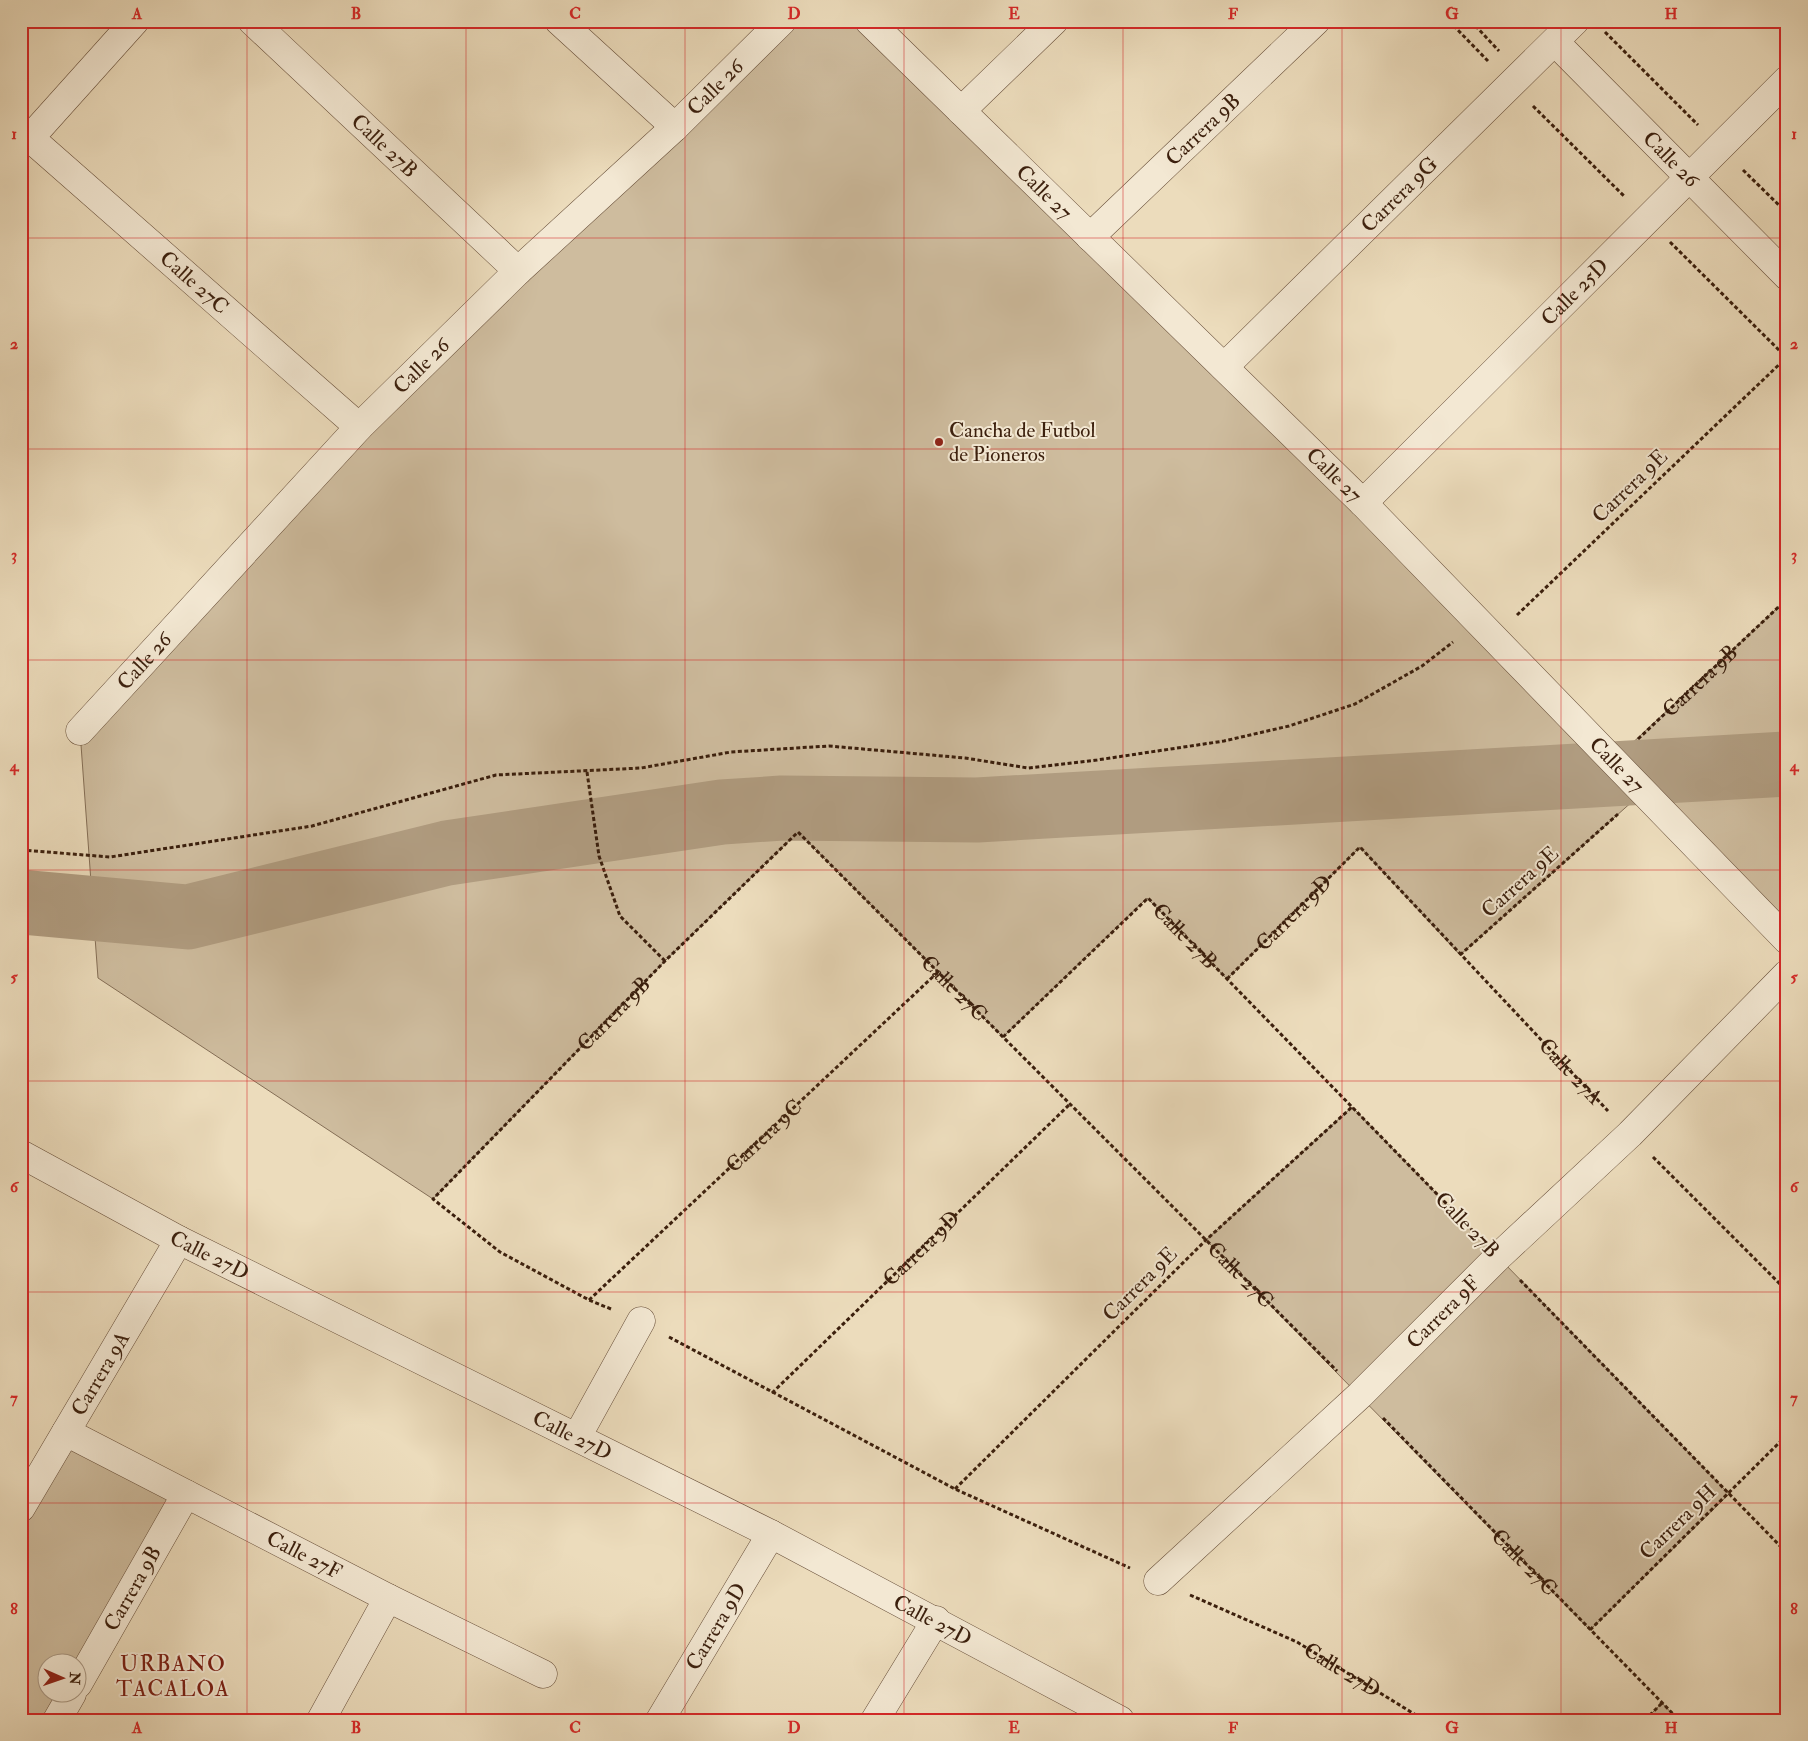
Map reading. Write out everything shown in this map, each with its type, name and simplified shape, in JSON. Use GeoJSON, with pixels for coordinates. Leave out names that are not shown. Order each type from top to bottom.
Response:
{"type":"FeatureCollection","features":[{"type":"Feature","properties":{"kind":"street","name":"Calle 27C"},"geometry":{"type":"LineString","coordinates":[[135,21],[30,138],[358,427]]}},
{"type":"Feature","properties":{"kind":"street","name":"Calle 27B"},"geometry":{"type":"LineString","coordinates":[[252,21],[518,271]]}},
{"type":"Feature","properties":{"kind":"street"},"geometry":{"type":"LineString","coordinates":[[559,21],[675,127]]}},
{"type":"Feature","properties":{"kind":"street","name":"Calle 26"},"geometry":{"type":"LineString","coordinates":[[80,731],[358,427],[518,271],[675,127],[782,21]]}},
{"type":"Feature","properties":{"kind":"street","name":"Calle 27"},"geometry":{"type":"LineString","coordinates":[[869,21],[1363,503],[1787,940]]}},
{"type":"Feature","properties":{"kind":"street"},"geometry":{"type":"LineString","coordinates":[[961,111],[1054,21]]}},
{"type":"Feature","properties":{"kind":"street","name":"Carrera 9B"},"geometry":{"type":"LineString","coordinates":[[1090,237],[1316,21]]}},
{"type":"Feature","properties":{"kind":"street","name":"Carrera 9G"},"geometry":{"type":"LineString","coordinates":[[1224,367],[1517,80],[1574,21]]}},
{"type":"Feature","properties":{"kind":"street","name":"Calle 26"},"geometry":{"type":"LineString","coordinates":[[1555,42],[1787,276]]}},
{"type":"Feature","properties":{"kind":"street","name":"Calle 25D"},"geometry":{"type":"LineString","coordinates":[[1363,503],[1787,80]]}},
{"type":"Feature","properties":{"kind":"street","name":"Carrera 9F"},"geometry":{"type":"LineString","coordinates":[[1158,1581],[1360,1395],[1498,1257],[1630,1134],[1787,974]]}},
{"type":"Feature","properties":{"kind":"street","name":"Calle 27D"},"geometry":{"type":"LineString","coordinates":[[21,1154],[179,1240],[771,1534],[936,1620],[1112,1718]]}},
{"type":"Feature","properties":{"kind":"street","name":"Carrera 9A"},"geometry":{"type":"LineString","coordinates":[[21,1508],[179,1240]]}},
{"type":"Feature","properties":{"kind":"street"},"geometry":{"type":"LineString","coordinates":[[577,1436],[641,1321]]}},
{"type":"Feature","properties":{"kind":"street","name":"Calle 27F"},"geometry":{"type":"LineString","coordinates":[[66,1432],[388,1598],[543,1674]]}},
{"type":"Feature","properties":{"kind":"street","name":"Carrera 9B"},"geometry":{"type":"LineString","coordinates":[[88,1666],[186,1494]]}},
{"type":"Feature","properties":{"kind":"street","name":"Carrera 9D"},"geometry":{"type":"LineString","coordinates":[[660,1720],[771,1534]]}},
{"type":"Feature","properties":{"kind":"street"},"geometry":{"type":"LineString","coordinates":[[321,1720],[388,1598]]}},
{"type":"Feature","properties":{"kind":"street"},"geometry":{"type":"LineString","coordinates":[[875,1720],[936,1620]]}},
{"type":"Feature","properties":{"kind":"street"},"geometry":{"type":"LineString","coordinates":[[57,1720],[66,1704]]}},
{"type":"Feature","properties":{"kind":"path"},"geometry":{"type":"LineString","coordinates":[[1449,21],[1517,80]]}},
{"type":"Feature","properties":{"kind":"path"},"geometry":{"type":"LineString","coordinates":[[1471,21],[1517,80]]}},
{"type":"Feature","properties":{"kind":"path"},"geometry":{"type":"LineString","coordinates":[[1601,28],[1787,213]]}},
{"type":"Feature","properties":{"kind":"path","name":"Carrera 9E"},"geometry":{"type":"LineString","coordinates":[[21,850],[110,857],[312,826],[496,775],[641,768],[731,752],[829,746],[965,758],[1028,768],[1224,741],[1289,726],[1355,704],[1486,630],[1787,357]]}},
{"type":"Feature","properties":{"kind":"path","name":"Carrera 9B"},"geometry":{"type":"LineString","coordinates":[[1616,763],[1787,599]]}},
{"type":"Feature","properties":{"kind":"path"},"geometry":{"type":"LineString","coordinates":[[587,772],[600,856],[620,916],[665,961]]}},
{"type":"Feature","properties":{"kind":"path","name":"Carrera 9E"},"geometry":{"type":"LineString","coordinates":[[1460,955],[1641,788]]}},
{"type":"Feature","properties":{"kind":"path","name":"Carrera 9B"},"geometry":{"type":"LineString","coordinates":[[433,1199],[665,961],[798,832]]}},
{"type":"Feature","properties":{"kind":"path","name":"Calle 27C"},"geometry":{"type":"LineString","coordinates":[[798,832],[1360,1395],[1679,1720]]}},
{"type":"Feature","properties":{"kind":"path","name":"Calle 27A"},"geometry":{"type":"LineString","coordinates":[[1360,847],[1630,1134],[1787,1291]]}},
{"type":"Feature","properties":{"kind":"path","name":"Carrera 9D"},"geometry":{"type":"LineString","coordinates":[[1227,979],[1360,847]]}},
{"type":"Feature","properties":{"kind":"path","name":"Calle 27B"},"geometry":{"type":"LineString","coordinates":[[1003,1037],[1148,898],[1787,1553]]}},
{"type":"Feature","properties":{"kind":"path","name":"Carrera 9C"},"geometry":{"type":"LineString","coordinates":[[589,1300],[938,972]]}},
{"type":"Feature","properties":{"kind":"path","name":"Carrera 9D"},"geometry":{"type":"LineString","coordinates":[[772,1394],[1070,1104]]}},
{"type":"Feature","properties":{"kind":"path","name":"Carrera 9E"},"geometry":{"type":"LineString","coordinates":[[955,1489],[1206,1240],[1352,1107]]}},
{"type":"Feature","properties":{"kind":"path","name":"Calle 27D"},"geometry":{"type":"LineString","coordinates":[[433,1199],[500,1252],[589,1300],[641,1321],[772,1394],[955,1489],[1297,1642],[1424,1720]]}},
{"type":"Feature","properties":{"kind":"path","name":"Carrera 9H"},"geometry":{"type":"LineString","coordinates":[[1590,1630],[1787,1435]]}},
{"type":"Feature","properties":{"kind":"path"},"geometry":{"type":"LineString","coordinates":[[1645,1720],[1662,1702]]}},
{"type":"Feature","properties":{"kind":"shaded area"},"geometry":{"type":"Polygon","coordinates":[[[781,21],[869,21],[1613,761],[1787,599],[1787,940],[1643,792],[1460,955],[1360,847],[1227,979],[1147,898],[1003,1037],[798,832],[665,961],[433,1199],[98,978],[80,731],[518,271],[781,21]]]}},
{"type":"Feature","properties":{"kind":"shaded area"},"geometry":{"type":"Polygon","coordinates":[[[1352,1107],[1729,1494],[1590,1630],[1206,1240],[1352,1107]]]}},
{"type":"Feature","properties":{"kind":"shaded area"},"geometry":{"type":"Polygon","coordinates":[[[66,1432],[186,1494],[84,1654],[38,1654],[38,1704],[66,1704],[57,1720],[21,1720],[21,1515],[66,1432]]]}},
{"type":"Feature","properties":{"kind":"shaded area"},"geometry":{"type":"Polygon","coordinates":[[[1662,1703],[1678,1720],[1645,1720],[1662,1703]]]}},
{"type":"Feature","properties":{"kind":"waterway"},"geometry":{"type":"LineString","coordinates":[[21,902],[188,917],[447,853],[722,812],[782,808],[977,810],[1787,764]]}},
{"type":"Feature","properties":{"kind":"place","name":"Cancha de Futbol de Pioneros"},"geometry":{"type":"Point","coordinates":[939,442]}},
{"type":"Feature","properties":{"kind":"district","name":"URBANO TACALOA"},"geometry":{"type":"Point","coordinates":[173,1676]}}]}
